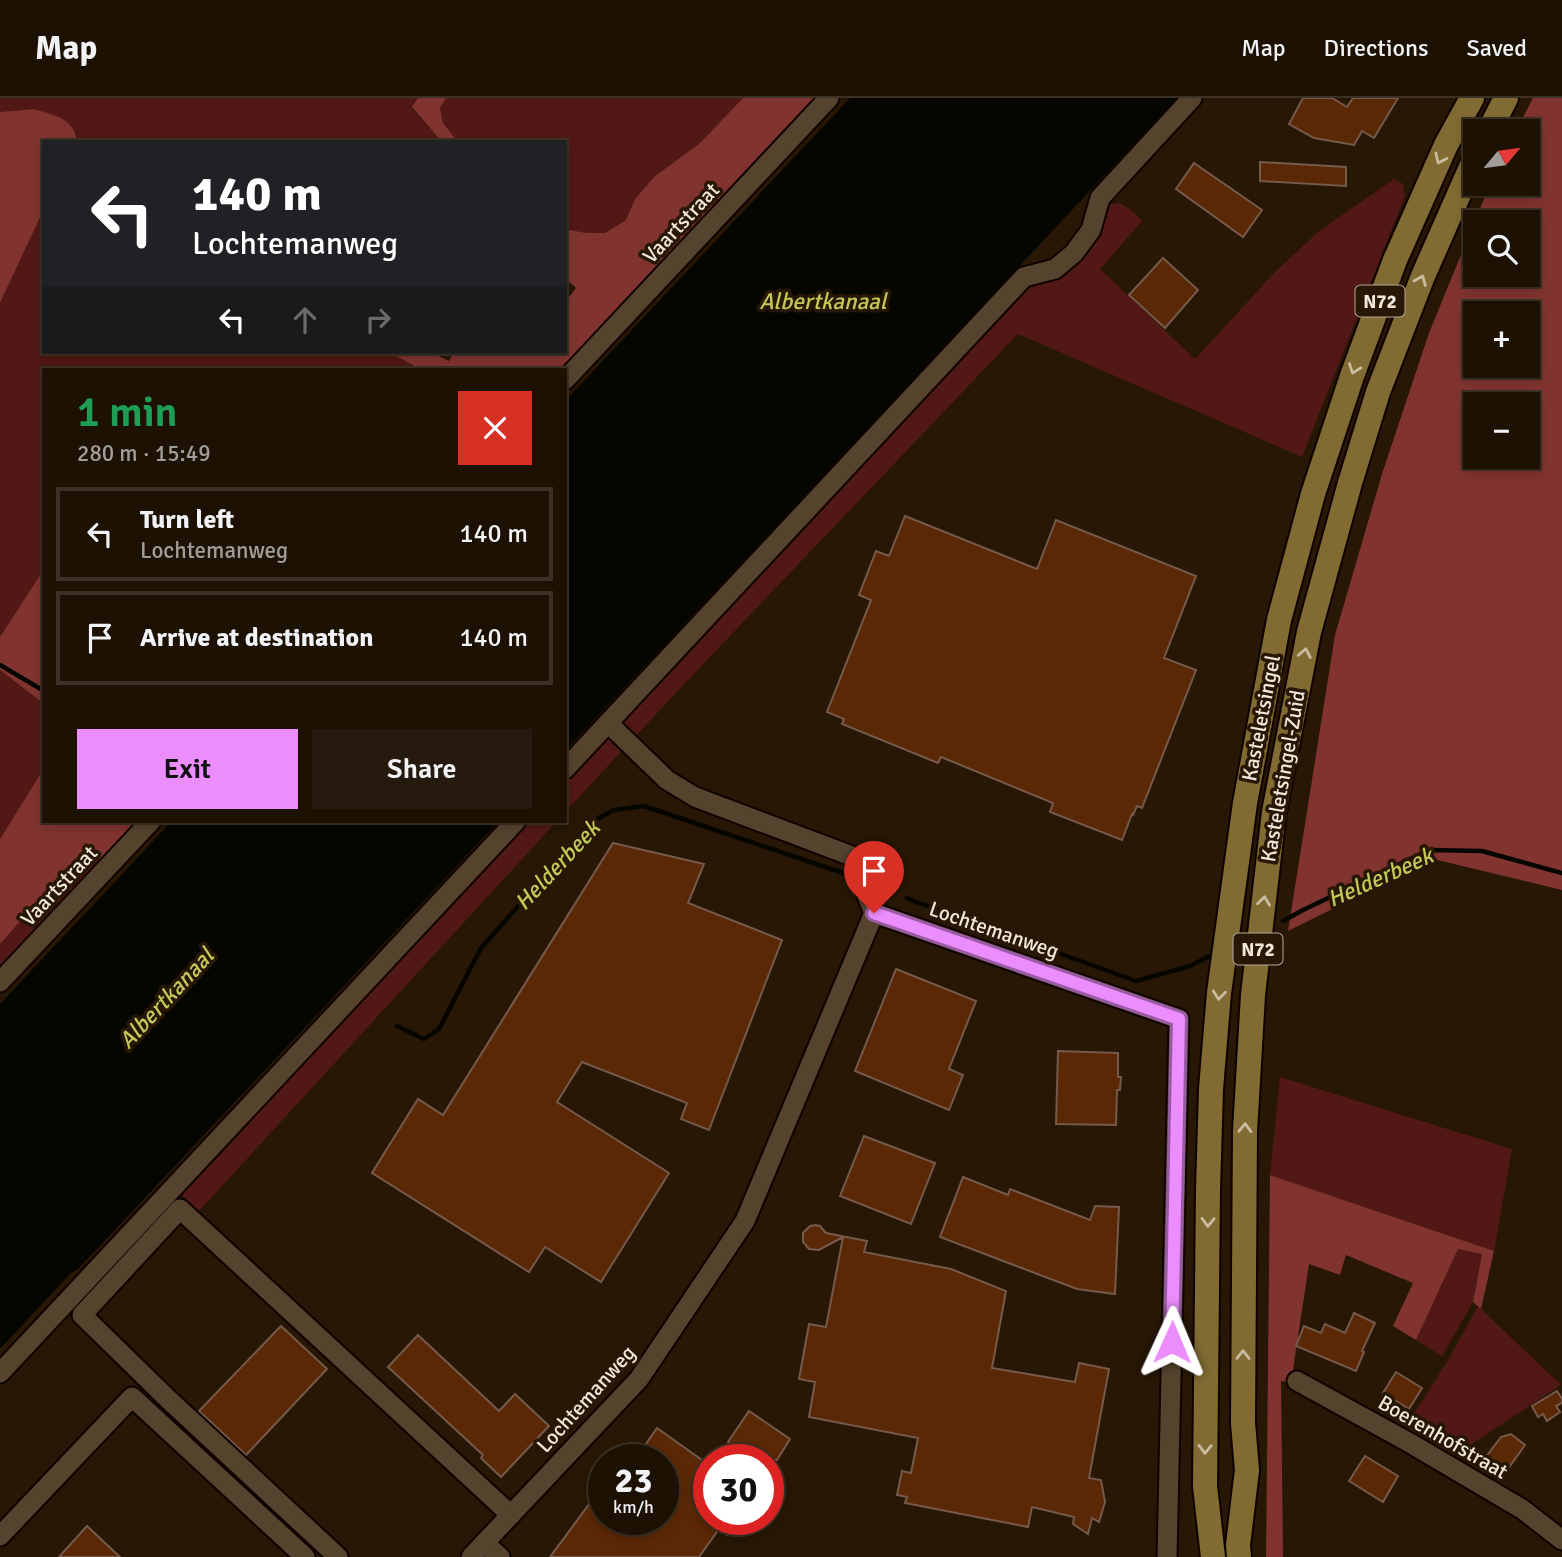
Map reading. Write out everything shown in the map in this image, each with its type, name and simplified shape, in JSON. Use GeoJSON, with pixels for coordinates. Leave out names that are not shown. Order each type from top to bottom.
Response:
{"type":"FeatureCollection","features":[{"type":"Feature","properties":{"kind":"main road","name":"Kasteletsingel"},"geometry":{"type":"LineString","coordinates":[[1213,1557],[1205,1486],[1211,1089],[1219,993],[1245,803],[1279,620],[1309,512],[1352,376],[1395,260],[1446,145],[1472,98]]}},
{"type":"Feature","properties":{"kind":"main road"},"geometry":{"type":"LineString","coordinates":[[1495,119],[1506,98]]}},
{"type":"Feature","properties":{"kind":"main road","name":"Kasteletsingel-Zuid"},"geometry":{"type":"LineString","coordinates":[[1239,1557],[1247,1470],[1243,1423],[1245,1131],[1253,995],[1274,812],[1309,632],[1350,483],[1378,392],[1423,276],[1463,185]]}},
{"type":"Feature","properties":{"kind":"street","name":"Vaartstraat"},"geometry":{"type":"LineString","coordinates":[[567,378],[829,98]]}},
{"type":"Feature","properties":{"kind":"street"},"geometry":{"type":"LineString","coordinates":[[567,767],[1024,277],[1055,269],[1074,253],[1091,230],[1100,198],[1192,98]]}},
{"type":"Feature","properties":{"kind":"street"},"geometry":{"type":"LineString","coordinates":[[608,723],[667,780],[695,797],[865,861],[872,866],[874,876],[867,896],[874,913]]}},
{"type":"Feature","properties":{"kind":"street","name":"Vaartstraat"},"geometry":{"type":"LineString","coordinates":[[0,982],[149,823]]}},
{"type":"Feature","properties":{"kind":"street"},"geometry":{"type":"LineString","coordinates":[[0,1373],[514,823]]}},
{"type":"Feature","properties":{"kind":"street","name":"Lochtemanweg"},"geometry":{"type":"LineString","coordinates":[[500,1557],[477,1550],[639,1379],[745,1221],[874,913],[1179,1019],[1167,1557]]}},
{"type":"Feature","properties":{"kind":"street"},"geometry":{"type":"LineString","coordinates":[[338,1557],[82,1315],[180,1209],[511,1515]]}},
{"type":"Feature","properties":{"kind":"street","name":"Boerenhofstraat"},"geometry":{"type":"LineString","coordinates":[[1297,1381],[1522,1509],[1562,1540]]}},
{"type":"Feature","properties":{"kind":"street"},"geometry":{"type":"LineString","coordinates":[[0,1536],[132,1397],[305,1557]]}},
{"type":"Feature","properties":{"kind":"shaded area"},"geometry":{"type":"Polygon","coordinates":[[[0,98],[418,98],[412,108],[440,140],[77,140],[76,133],[34,109],[0,112],[0,98]]]}},
{"type":"Feature","properties":{"kind":"shaded area"},"geometry":{"type":"Polygon","coordinates":[[[418,98],[446,98],[440,108],[443,123],[456,140],[440,140],[412,107],[418,98]]]}},
{"type":"Feature","properties":{"kind":"shaded area"},"geometry":{"type":"Polygon","coordinates":[[[446,98],[743,98],[699,144],[655,176],[635,199],[626,220],[605,233],[567,229],[567,140],[456,140],[443,123],[440,108],[446,98]]]}},
{"type":"Feature","properties":{"kind":"shaded area"},"geometry":{"type":"Polygon","coordinates":[[[743,98],[819,98],[566,368],[412,368],[413,365],[392,354],[434,354],[449,361],[453,354],[567,354],[567,299],[576,288],[567,280],[567,229],[605,233],[626,220],[635,199],[655,176],[699,144],[743,98]]]}},
{"type":"Feature","properties":{"kind":"shaded area"},"geometry":{"type":"Polygon","coordinates":[[[1533,98],[1562,98],[1562,890],[1433,859],[1288,931],[1335,635],[1382,474],[1429,333],[1463,250],[1463,287],[1540,287],[1540,210],[1479,210],[1485,196],[1540,196],[1540,119],[1522,119],[1533,98]]]}},
{"type":"Feature","properties":{"kind":"shaded area"},"geometry":{"type":"Polygon","coordinates":[[[34,109],[55,116],[68,123],[76,140],[42,140],[42,213],[0,303],[0,112],[34,109]]]}},
{"type":"Feature","properties":{"kind":"shaded area"},"geometry":{"type":"Polygon","coordinates":[[[1394,179],[1403,184],[1405,196],[1302,457],[1018,334],[567,810],[567,781],[1103,205],[1120,203],[1142,221],[1100,269],[1195,359],[1275,272],[1319,231],[1394,179]]]}},
{"type":"Feature","properties":{"kind":"shaded area"},"geometry":{"type":"Polygon","coordinates":[[[42,213],[42,354],[392,354],[414,366],[42,368],[42,572],[0,637],[0,303],[42,213]]]}},
{"type":"Feature","properties":{"kind":"shaded area"},"geometry":{"type":"Polygon","coordinates":[[[42,572],[42,702],[0,670],[0,637],[42,572]]]}},
{"type":"Feature","properties":{"kind":"shaded area"},"geometry":{"type":"Polygon","coordinates":[[[0,670],[42,702],[42,771],[0,839],[0,670]]]}},
{"type":"Feature","properties":{"kind":"shaded area"},"geometry":{"type":"Polygon","coordinates":[[[42,771],[42,823],[137,823],[102,861],[86,847],[0,944],[0,839],[42,771]]]}},
{"type":"Feature","properties":{"kind":"shaded area"},"geometry":{"type":"Polygon","coordinates":[[[528,823],[555,823],[199,1211],[182,1195],[528,823]]]}},
{"type":"Feature","properties":{"kind":"shaded area"},"geometry":{"type":"Polygon","coordinates":[[[86,847],[102,861],[0,971],[0,944],[86,847]]]}},
{"type":"Feature","properties":{"kind":"shaded area"},"geometry":{"type":"Polygon","coordinates":[[[1280,1077],[1512,1149],[1494,1251],[1270,1175],[1280,1077]]]}},
{"type":"Feature","properties":{"kind":"shaded area"},"geometry":{"type":"Polygon","coordinates":[[[1270,1175],[1494,1251],[1481,1309],[1473,1302],[1482,1254],[1458,1249],[1416,1340],[1393,1326],[1413,1283],[1346,1255],[1340,1275],[1309,1264],[1291,1383],[1281,1381],[1283,1557],[1266,1557],[1270,1175]]]}},
{"type":"Feature","properties":{"kind":"shaded area"},"geometry":{"type":"Polygon","coordinates":[[[1458,1249],[1482,1254],[1473,1302],[1442,1356],[1416,1340],[1458,1249]]]}},
{"type":"Feature","properties":{"kind":"shaded area"},"geometry":{"type":"Polygon","coordinates":[[[1478,1306],[1561,1385],[1449,1459],[1403,1431],[1478,1306]]]}},
{"type":"Feature","properties":{"kind":"water","name":"Albertkanaal"},"geometry":{"type":"Polygon","coordinates":[[[850,98],[1177,98],[567,749],[567,399],[850,98]]]}},
{"type":"Feature","properties":{"kind":"water","name":"Albertkanaal"},"geometry":{"type":"Polygon","coordinates":[[[170,823],[497,823],[0,1349],[0,1004],[170,823]]]}},
{"type":"Feature","properties":{"kind":"building"},"geometry":{"type":"Polygon","coordinates":[[[1303,98],[1332,98],[1347,107],[1353,98],[1398,98],[1374,138],[1362,131],[1354,145],[1314,138],[1289,124],[1303,98]]]}},
{"type":"Feature","properties":{"kind":"building"},"geometry":{"type":"Polygon","coordinates":[[[1260,162],[1346,167],[1346,186],[1260,181],[1260,162]]]}},
{"type":"Feature","properties":{"kind":"building"},"geometry":{"type":"Polygon","coordinates":[[[1194,163],[1262,210],[1243,237],[1176,189],[1194,163]]]}},
{"type":"Feature","properties":{"kind":"building"},"geometry":{"type":"Polygon","coordinates":[[[1163,258],[1198,290],[1165,328],[1129,295],[1163,258]]]}},
{"type":"Feature","properties":{"kind":"building"},"geometry":{"type":"Polygon","coordinates":[[[905,516],[1037,569],[1056,520],[1196,576],[1164,658],[1196,670],[1142,808],[1137,806],[1132,814],[1122,840],[1050,812],[1053,803],[941,757],[938,763],[842,724],[844,719],[827,712],[871,600],[859,595],[876,551],[889,556],[905,516]]]}},
{"type":"Feature","properties":{"kind":"building"},"geometry":{"type":"Polygon","coordinates":[[[613,843],[704,864],[688,903],[782,940],[709,1130],[681,1119],[687,1103],[582,1062],[557,1102],[669,1173],[601,1282],[545,1247],[529,1272],[372,1173],[418,1099],[443,1115],[613,843]]]}},
{"type":"Feature","properties":{"kind":"building"},"geometry":{"type":"Polygon","coordinates":[[[896,969],[976,1001],[949,1069],[963,1075],[949,1110],[855,1071],[896,969]]]}},
{"type":"Feature","properties":{"kind":"building"},"geometry":{"type":"Polygon","coordinates":[[[1058,1051],[1118,1053],[1118,1077],[1121,1077],[1120,1090],[1117,1090],[1116,1125],[1056,1124],[1058,1051]]]}},
{"type":"Feature","properties":{"kind":"building"},"geometry":{"type":"Polygon","coordinates":[[[864,1136],[935,1163],[911,1224],[840,1196],[864,1136]]]}},
{"type":"Feature","properties":{"kind":"building"},"geometry":{"type":"Polygon","coordinates":[[[963,1177],[1008,1195],[1010,1189],[1090,1220],[1095,1206],[1119,1207],[1115,1294],[1077,1289],[940,1237],[963,1177]]]}},
{"type":"Feature","properties":{"kind":"building"},"geometry":{"type":"Polygon","coordinates":[[[815,1225],[820,1226],[826,1233],[867,1241],[864,1252],[951,1269],[1006,1291],[992,1368],[1075,1382],[1079,1363],[1109,1369],[1089,1478],[1101,1480],[1105,1502],[1099,1522],[1092,1518],[1088,1534],[1073,1524],[1074,1517],[1032,1507],[1028,1527],[905,1503],[907,1497],[897,1495],[902,1471],[911,1473],[918,1438],[809,1417],[815,1382],[799,1379],[809,1324],[826,1327],[843,1237],[819,1250],[809,1249],[803,1242],[803,1233],[815,1225]]]}},
{"type":"Feature","properties":{"kind":"building"},"geometry":{"type":"Polygon","coordinates":[[[1354,1313],[1375,1323],[1356,1371],[1296,1346],[1304,1326],[1321,1333],[1325,1324],[1345,1333],[1354,1313]]]}},
{"type":"Feature","properties":{"kind":"building"},"geometry":{"type":"Polygon","coordinates":[[[281,1326],[327,1369],[246,1455],[199,1411],[281,1326]]]}},
{"type":"Feature","properties":{"kind":"building"},"geometry":{"type":"Polygon","coordinates":[[[418,1335],[499,1411],[515,1394],[549,1426],[501,1477],[481,1458],[483,1455],[388,1367],[418,1335]]]}},
{"type":"Feature","properties":{"kind":"building"},"geometry":{"type":"Polygon","coordinates":[[[1396,1372],[1422,1388],[1409,1409],[1383,1393],[1396,1372]]]}},
{"type":"Feature","properties":{"kind":"building"},"geometry":{"type":"Polygon","coordinates":[[[1557,1391],[1562,1399],[1562,1403],[1556,1406],[1560,1412],[1547,1421],[1543,1414],[1538,1417],[1532,1406],[1557,1391]]]}},
{"type":"Feature","properties":{"kind":"building"},"geometry":{"type":"Polygon","coordinates":[[[749,1411],[790,1439],[784,1449],[784,1444],[728,1442],[749,1411]]]}},
{"type":"Feature","properties":{"kind":"building"},"geometry":{"type":"Polygon","coordinates":[[[657,1428],[693,1454],[693,1535],[715,1535],[699,1557],[550,1557],[588,1506],[588,1535],[679,1535],[679,1444],[646,1444],[657,1428]]]}},
{"type":"Feature","properties":{"kind":"building"},"geometry":{"type":"Polygon","coordinates":[[[1511,1434],[1525,1445],[1505,1473],[1485,1458],[1501,1437],[1511,1434]]]}},
{"type":"Feature","properties":{"kind":"building"},"geometry":{"type":"Polygon","coordinates":[[[1365,1456],[1398,1476],[1383,1502],[1349,1481],[1365,1456]]]}},
{"type":"Feature","properties":{"kind":"building"},"geometry":{"type":"Polygon","coordinates":[[[87,1526],[120,1557],[59,1557],[87,1526]]]}},
{"type":"Feature","properties":{"kind":"waterway","name":"Helderbeek"},"geometry":{"type":"LineString","coordinates":[[0,665],[42,690]]}},
{"type":"Feature","properties":{"kind":"waterway","name":"Helderbeek"},"geometry":{"type":"LineString","coordinates":[[397,1026],[424,1039],[439,1029],[481,948],[595,820],[614,810],[644,806],[858,878]]}},
{"type":"Feature","properties":{"kind":"waterway","name":"Helderbeek"},"geometry":{"type":"LineString","coordinates":[[1283,921],[1429,850],[1482,851],[1562,873]]}},
{"type":"Feature","properties":{"kind":"waterway","name":"Helderbeek"},"geometry":{"type":"LineString","coordinates":[[907,898],[1136,981],[1190,966],[1210,956]]}},
{"type":"Feature","properties":{"kind":"route"},"geometry":{"type":"LineString","coordinates":[[874,913],[1179,1019],[1172,1342]]}}]}
